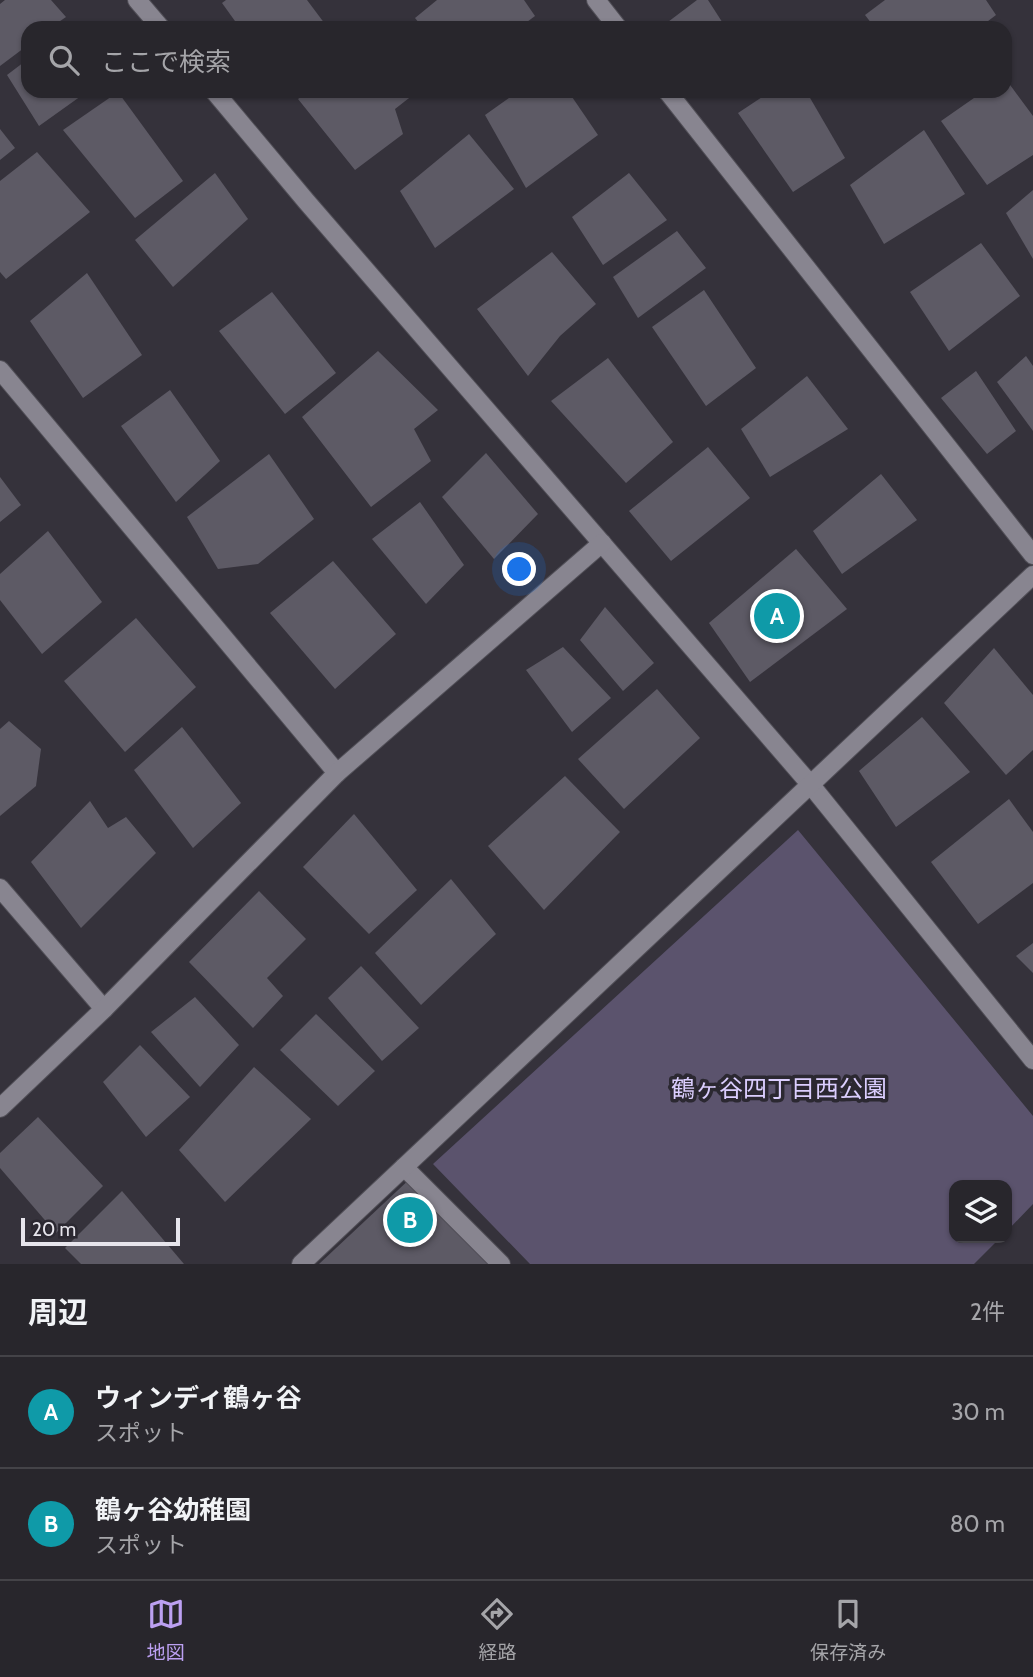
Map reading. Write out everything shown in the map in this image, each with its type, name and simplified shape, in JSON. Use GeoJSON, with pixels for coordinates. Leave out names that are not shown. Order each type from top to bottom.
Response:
{"type":"FeatureCollection","features":[{"type":"Feature","properties":{"kind":"street"},"geometry":{"type":"LineString","coordinates":[[137,0],[155,21]]}},
{"type":"Feature","properties":{"kind":"street"},"geometry":{"type":"LineString","coordinates":[[596,0],[612,21]]}},
{"type":"Feature","properties":{"kind":"street"},"geometry":{"type":"LineString","coordinates":[[220,98],[810,784],[1033,1060]]}},
{"type":"Feature","properties":{"kind":"street"},"geometry":{"type":"LineString","coordinates":[[673,98],[1033,555]]}},
{"type":"Feature","properties":{"kind":"street"},"geometry":{"type":"LineString","coordinates":[[0,370],[337,773]]}},
{"type":"Feature","properties":{"kind":"street"},"geometry":{"type":"LineString","coordinates":[[0,1108],[104,1009],[337,773],[601,543]]}},
{"type":"Feature","properties":{"kind":"street"},"geometry":{"type":"LineString","coordinates":[[301,1264],[1033,575]]}},
{"type":"Feature","properties":{"kind":"street"},"geometry":{"type":"LineString","coordinates":[[0,888],[104,1009]]}},
{"type":"Feature","properties":{"kind":"street"},"geometry":{"type":"LineString","coordinates":[[404,1167],[501,1264]]}},
{"type":"Feature","properties":{"kind":"green space","name":"鶴ヶ谷四丁目西公園"},"geometry":{"type":"Polygon","coordinates":[[[798,830],[1033,1116],[1033,1204],[1012,1226],[1012,1180],[949,1180],[949,1243],[995,1243],[974,1264],[530,1264],[433,1164],[798,830]]]}},
{"type":"Feature","properties":{"kind":"building"},"geometry":{"type":"Polygon","coordinates":[[[5,0],[51,0],[66,17],[60,21],[21,21],[21,50],[0,66],[0,4],[5,0]]]}},
{"type":"Feature","properties":{"kind":"building"},"geometry":{"type":"Polygon","coordinates":[[[226,0],[307,0],[323,21],[235,21],[222,3],[226,0]]]}},
{"type":"Feature","properties":{"kind":"building"},"geometry":{"type":"Polygon","coordinates":[[[437,0],[524,0],[535,16],[528,21],[417,21],[415,18],[437,0]]]}},
{"type":"Feature","properties":{"kind":"building"},"geometry":{"type":"Polygon","coordinates":[[[697,0],[708,0],[722,21],[669,21],[697,0]]]}},
{"type":"Feature","properties":{"kind":"building"},"geometry":{"type":"Polygon","coordinates":[[[885,0],[986,0],[996,15],[988,21],[870,21],[865,15],[885,0]]]}},
{"type":"Feature","properties":{"kind":"building"},"geometry":{"type":"Polygon","coordinates":[[[21,64],[21,97],[7,75],[21,64]]]}},
{"type":"Feature","properties":{"kind":"building"},"geometry":{"type":"Polygon","coordinates":[[[1012,88],[1033,116],[1033,155],[987,185],[941,121],[974,98],[1012,98],[1012,88]]]}},
{"type":"Feature","properties":{"kind":"building"},"geometry":{"type":"Polygon","coordinates":[[[21,98],[78,98],[39,126],[21,98]]]}},
{"type":"Feature","properties":{"kind":"building"},"geometry":{"type":"Polygon","coordinates":[[[109,98],[122,98],[183,181],[135,218],[63,130],[109,98]]]}},
{"type":"Feature","properties":{"kind":"building"},"geometry":{"type":"Polygon","coordinates":[[[409,98],[395,109],[403,134],[355,170],[298,99],[409,98]]]}},
{"type":"Feature","properties":{"kind":"building"},"geometry":{"type":"Polygon","coordinates":[[[509,98],[573,98],[598,135],[526,188],[485,115],[509,98]]]}},
{"type":"Feature","properties":{"kind":"building"},"geometry":{"type":"Polygon","coordinates":[[[760,98],[810,98],[845,158],[793,192],[738,113],[760,98]]]}},
{"type":"Feature","properties":{"kind":"building"},"geometry":{"type":"Polygon","coordinates":[[[0,129],[15,148],[0,160],[0,129]]]}},
{"type":"Feature","properties":{"kind":"building"},"geometry":{"type":"Polygon","coordinates":[[[924,130],[965,194],[884,244],[850,185],[924,130]]]}},
{"type":"Feature","properties":{"kind":"building"},"geometry":{"type":"Polygon","coordinates":[[[469,134],[514,189],[435,248],[400,191],[469,134]]]}},
{"type":"Feature","properties":{"kind":"building"},"geometry":{"type":"Polygon","coordinates":[[[37,152],[90,212],[6,279],[0,272],[0,181],[37,152]]]}},
{"type":"Feature","properties":{"kind":"building"},"geometry":{"type":"Polygon","coordinates":[[[215,173],[248,219],[173,287],[135,240],[215,173]]]}},
{"type":"Feature","properties":{"kind":"building"},"geometry":{"type":"Polygon","coordinates":[[[629,173],[667,220],[603,265],[572,217],[629,173]]]}},
{"type":"Feature","properties":{"kind":"building"},"geometry":{"type":"Polygon","coordinates":[[[1033,190],[1033,259],[1006,213],[1033,190]]]}},
{"type":"Feature","properties":{"kind":"building"},"geometry":{"type":"Polygon","coordinates":[[[677,231],[706,268],[638,318],[613,277],[677,231]]]}},
{"type":"Feature","properties":{"kind":"building"},"geometry":{"type":"Polygon","coordinates":[[[981,243],[1020,296],[949,351],[910,292],[981,243]]]}},
{"type":"Feature","properties":{"kind":"building"},"geometry":{"type":"Polygon","coordinates":[[[552,252],[596,304],[560,336],[528,376],[477,309],[552,252]]]}},
{"type":"Feature","properties":{"kind":"building"},"geometry":{"type":"Polygon","coordinates":[[[87,273],[142,355],[83,398],[30,321],[87,273]]]}},
{"type":"Feature","properties":{"kind":"building"},"geometry":{"type":"Polygon","coordinates":[[[704,290],[756,368],[706,406],[652,327],[704,290]]]}},
{"type":"Feature","properties":{"kind":"building"},"geometry":{"type":"Polygon","coordinates":[[[272,292],[336,373],[285,414],[219,331],[272,292]]]}},
{"type":"Feature","properties":{"kind":"building"},"geometry":{"type":"Polygon","coordinates":[[[378,351],[438,410],[414,429],[431,461],[371,507],[302,417],[378,351]]]}},
{"type":"Feature","properties":{"kind":"building"},"geometry":{"type":"Polygon","coordinates":[[[1026,356],[1033,366],[1033,431],[997,382],[1026,356]]]}},
{"type":"Feature","properties":{"kind":"building"},"geometry":{"type":"Polygon","coordinates":[[[608,358],[673,442],[626,483],[551,401],[608,358]]]}},
{"type":"Feature","properties":{"kind":"building"},"geometry":{"type":"Polygon","coordinates":[[[976,371],[1016,431],[987,454],[941,398],[976,371]]]}},
{"type":"Feature","properties":{"kind":"building"},"geometry":{"type":"Polygon","coordinates":[[[807,376],[848,429],[770,477],[741,429],[807,376]]]}},
{"type":"Feature","properties":{"kind":"building"},"geometry":{"type":"Polygon","coordinates":[[[170,390],[220,461],[176,502],[121,426],[170,390]]]}},
{"type":"Feature","properties":{"kind":"building"},"geometry":{"type":"Polygon","coordinates":[[[708,447],[750,498],[671,561],[629,511],[708,447]]]}},
{"type":"Feature","properties":{"kind":"building"},"geometry":{"type":"Polygon","coordinates":[[[486,453],[538,514],[494,559],[442,497],[486,453]]]}},
{"type":"Feature","properties":{"kind":"building"},"geometry":{"type":"Polygon","coordinates":[[[269,454],[314,519],[258,564],[218,569],[187,517],[269,454]]]}},
{"type":"Feature","properties":{"kind":"building"},"geometry":{"type":"Polygon","coordinates":[[[881,474],[917,520],[842,574],[813,531],[881,474]]]}},
{"type":"Feature","properties":{"kind":"building"},"geometry":{"type":"Polygon","coordinates":[[[0,477],[21,505],[0,522],[0,477]]]}},
{"type":"Feature","properties":{"kind":"building"},"geometry":{"type":"Polygon","coordinates":[[[420,502],[464,565],[426,604],[372,539],[420,502]]]}},
{"type":"Feature","properties":{"kind":"building"},"geometry":{"type":"Polygon","coordinates":[[[48,531],[102,602],[42,654],[0,600],[0,574],[48,531]]]}},
{"type":"Feature","properties":{"kind":"building"},"geometry":{"type":"Polygon","coordinates":[[[796,549],[847,609],[750,682],[709,623],[796,549]]]}},
{"type":"Feature","properties":{"kind":"building"},"geometry":{"type":"Polygon","coordinates":[[[333,561],[396,634],[335,689],[270,613],[333,561]]]}},
{"type":"Feature","properties":{"kind":"building"},"geometry":{"type":"Polygon","coordinates":[[[605,607],[654,663],[623,691],[580,640],[605,607]]]}},
{"type":"Feature","properties":{"kind":"building"},"geometry":{"type":"Polygon","coordinates":[[[136,618],[196,687],[125,752],[64,681],[136,618]]]}},
{"type":"Feature","properties":{"kind":"building"},"geometry":{"type":"Polygon","coordinates":[[[563,647],[611,698],[572,732],[526,670],[563,647]]]}},
{"type":"Feature","properties":{"kind":"building"},"geometry":{"type":"Polygon","coordinates":[[[994,648],[1033,695],[1033,750],[1006,775],[944,703],[994,648]]]}},
{"type":"Feature","properties":{"kind":"building"},"geometry":{"type":"Polygon","coordinates":[[[657,689],[700,738],[624,809],[578,759],[657,689]]]}},
{"type":"Feature","properties":{"kind":"building"},"geometry":{"type":"Polygon","coordinates":[[[922,717],[970,772],[896,827],[859,771],[922,717]]]}},
{"type":"Feature","properties":{"kind":"building"},"geometry":{"type":"Polygon","coordinates":[[[9,721],[41,749],[36,786],[0,816],[0,729],[9,721]]]}},
{"type":"Feature","properties":{"kind":"building"},"geometry":{"type":"Polygon","coordinates":[[[182,727],[241,803],[193,848],[134,770],[182,727]]]}},
{"type":"Feature","properties":{"kind":"building"},"geometry":{"type":"Polygon","coordinates":[[[565,776],[620,832],[544,910],[488,846],[565,776]]]}},
{"type":"Feature","properties":{"kind":"building"},"geometry":{"type":"Polygon","coordinates":[[[1009,799],[1033,832],[1033,883],[978,924],[931,862],[1009,799]]]}},
{"type":"Feature","properties":{"kind":"building"},"geometry":{"type":"Polygon","coordinates":[[[90,801],[108,828],[126,817],[156,853],[81,928],[31,862],[90,801]]]}},
{"type":"Feature","properties":{"kind":"building"},"geometry":{"type":"Polygon","coordinates":[[[354,814],[417,890],[369,934],[303,867],[354,814]]]}},
{"type":"Feature","properties":{"kind":"building"},"geometry":{"type":"Polygon","coordinates":[[[451,879],[496,934],[421,1005],[375,953],[451,879]]]}},
{"type":"Feature","properties":{"kind":"building"},"geometry":{"type":"Polygon","coordinates":[[[259,891],[306,939],[267,978],[283,996],[253,1028],[189,962],[259,891]]]}},
{"type":"Feature","properties":{"kind":"building"},"geometry":{"type":"Polygon","coordinates":[[[1033,943],[1033,973],[1016,956],[1033,943]]]}},
{"type":"Feature","properties":{"kind":"building"},"geometry":{"type":"Polygon","coordinates":[[[361,966],[419,1028],[382,1061],[328,998],[361,966]]]}},
{"type":"Feature","properties":{"kind":"building"},"geometry":{"type":"Polygon","coordinates":[[[195,997],[239,1045],[200,1087],[151,1032],[195,997]]]}},
{"type":"Feature","properties":{"kind":"building"},"geometry":{"type":"Polygon","coordinates":[[[316,1014],[375,1071],[338,1106],[280,1050],[316,1014]]]}},
{"type":"Feature","properties":{"kind":"building"},"geometry":{"type":"Polygon","coordinates":[[[140,1045],[190,1097],[146,1137],[103,1082],[140,1045]]]}},
{"type":"Feature","properties":{"kind":"building"},"geometry":{"type":"Polygon","coordinates":[[[254,1067],[311,1119],[225,1202],[179,1150],[254,1067]]]}},
{"type":"Feature","properties":{"kind":"building"},"geometry":{"type":"Polygon","coordinates":[[[38,1117],[103,1186],[56,1233],[0,1168],[0,1153],[38,1117]]]}},
{"type":"Feature","properties":{"kind":"building"},"geometry":{"type":"Polygon","coordinates":[[[413,1176],[494,1264],[319,1264],[413,1176]]]}},
{"type":"Feature","properties":{"kind":"building"},"geometry":{"type":"Polygon","coordinates":[[[122,1191],[184,1264],[81,1264],[65,1248],[122,1191]]]}},
{"type":"Feature","properties":{"kind":"place","name":"ウィンディ鶴ヶ谷"},"geometry":{"type":"Point","coordinates":[777,616]}},
{"type":"Feature","properties":{"kind":"place","name":"鶴ヶ谷幼稚園"},"geometry":{"type":"Point","coordinates":[410,1220]}}]}
